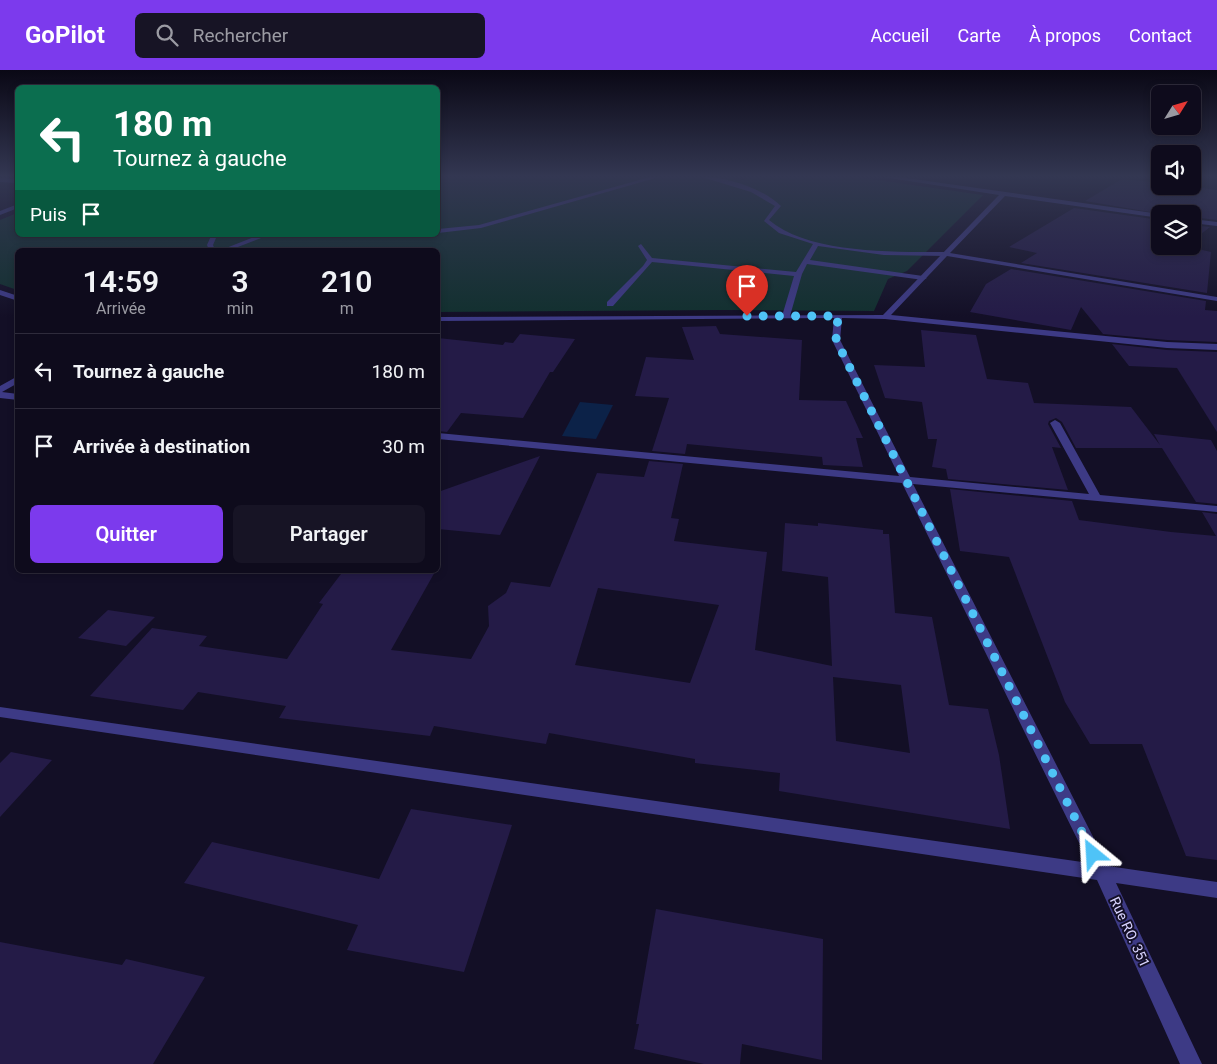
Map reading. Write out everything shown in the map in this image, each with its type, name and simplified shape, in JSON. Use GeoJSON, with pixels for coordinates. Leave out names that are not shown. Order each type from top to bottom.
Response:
{"type":"FeatureCollection","features":[{"type":"Feature","properties":{"kind":"street"},"geometry":{"type":"LineString","coordinates":[[440,231],[488,223]]}},
{"type":"Feature","properties":{"kind":"street"},"geometry":{"type":"LineString","coordinates":[[770,223],[780,232],[817,243],[884,254],[946,254],[1217,299]]}},
{"type":"Feature","properties":{"kind":"street"},"geometry":{"type":"LineString","coordinates":[[884,317],[975,223]]}},
{"type":"Feature","properties":{"kind":"street"},"geometry":{"type":"LineString","coordinates":[[229,248],[259,237]]}},
{"type":"Feature","properties":{"kind":"street"},"geometry":{"type":"LineString","coordinates":[[786,316],[798,274],[817,243]]}},
{"type":"Feature","properties":{"kind":"street"},"geometry":{"type":"LineString","coordinates":[[641,246],[650,260]]}},
{"type":"Feature","properties":{"kind":"street"},"geometry":{"type":"LineString","coordinates":[[650,260],[798,274]]}},
{"type":"Feature","properties":{"kind":"street"},"geometry":{"type":"LineString","coordinates":[[610,304],[646,267],[650,260]]}},
{"type":"Feature","properties":{"kind":"street"},"geometry":{"type":"LineString","coordinates":[[806,262],[923,278]]}},
{"type":"Feature","properties":{"kind":"street"},"geometry":{"type":"LineString","coordinates":[[0,292],[15,298]]}},
{"type":"Feature","properties":{"kind":"street","name":"Rue RO. 351"},"geometry":{"type":"LineString","coordinates":[[838,316],[836,340],[1102,872],[1191,1064]]}},
{"type":"Feature","properties":{"kind":"street"},"geometry":{"type":"LineString","coordinates":[[440,319],[884,317],[1157,344],[1217,347]]}},
{"type":"Feature","properties":{"kind":"street"},"geometry":{"type":"LineString","coordinates":[[0,390],[15,381]]}},
{"type":"Feature","properties":{"kind":"street"},"geometry":{"type":"LineString","coordinates":[[0,395],[15,397]]}},
{"type":"Feature","properties":{"kind":"street"},"geometry":{"type":"LineString","coordinates":[[1055,423],[1096,498]]}},
{"type":"Feature","properties":{"kind":"street"},"geometry":{"type":"LineString","coordinates":[[440,436],[1217,509]]}},
{"type":"Feature","properties":{"kind":"street"},"geometry":{"type":"LineString","coordinates":[[0,712],[1217,890]]}},
{"type":"Feature","properties":{"kind":"green space"},"geometry":{"type":"Polygon","coordinates":[[[0,223],[15,223],[15,237],[440,237],[440,223],[955,223],[907,271],[888,279],[874,311],[440,312],[440,248],[15,248],[15,289],[0,284],[0,223]]]}},
{"type":"Feature","properties":{"kind":"water"},"geometry":{"type":"Polygon","coordinates":[[[580,402],[613,405],[596,439],[562,436],[580,402]]]}},
{"type":"Feature","properties":{"kind":"building"},"geometry":{"type":"Polygon","coordinates":[[[1048,223],[1151,223],[1151,255],[1201,255],[1201,250],[1211,252],[1207,293],[1021,263],[1037,253],[1009,247],[1048,223]]]}},
{"type":"Feature","properties":{"kind":"building"},"geometry":{"type":"Polygon","coordinates":[[[1201,226],[1210,227],[1201,234],[1201,226]]]}},
{"type":"Feature","properties":{"kind":"building"},"geometry":{"type":"Polygon","coordinates":[[[1011,269],[1206,301],[1205,310],[1217,311],[1217,342],[1167,340],[1103,334],[1081,307],[1071,330],[970,312],[986,284],[1011,269]]]}},
{"type":"Feature","properties":{"kind":"building"},"geometry":{"type":"Polygon","coordinates":[[[716,326],[720,334],[802,340],[799,400],[846,401],[863,438],[856,438],[863,467],[823,465],[822,457],[687,444],[685,454],[652,451],[669,398],[635,396],[646,357],[694,360],[682,327],[716,326]]]}},
{"type":"Feature","properties":{"kind":"building"},"geometry":{"type":"Polygon","coordinates":[[[921,330],[976,335],[987,379],[1028,383],[1034,403],[1131,407],[1160,445],[1154,434],[1211,440],[1217,451],[1217,504],[1196,502],[1162,448],[1076,448],[1062,422],[1056,418],[1049,421],[1048,424],[1061,448],[1052,447],[1068,490],[948,479],[946,469],[932,467],[937,439],[928,439],[922,402],[885,398],[874,365],[925,367],[921,330]]]}},
{"type":"Feature","properties":{"kind":"building"},"geometry":{"type":"Polygon","coordinates":[[[520,334],[575,339],[553,372],[550,372],[523,418],[461,413],[447,432],[440,431],[440,338],[503,345],[505,342],[513,343],[520,334]]]}},
{"type":"Feature","properties":{"kind":"building"},"geometry":{"type":"Polygon","coordinates":[[[1112,344],[1167,350],[1217,352],[1217,432],[1177,368],[1129,366],[1112,344]]]}},
{"type":"Feature","properties":{"kind":"building"},"geometry":{"type":"Polygon","coordinates":[[[540,456],[500,535],[440,529],[440,491],[540,456]]]}},
{"type":"Feature","properties":{"kind":"building"},"geometry":{"type":"Polygon","coordinates":[[[649,461],[683,464],[671,518],[679,519],[674,541],[767,552],[755,650],[832,666],[828,577],[782,571],[785,523],[818,526],[818,523],[883,530],[883,534],[889,534],[895,613],[932,617],[949,705],[988,709],[999,755],[1010,829],[779,791],[780,773],[695,763],[695,759],[549,733],[546,744],[434,726],[430,736],[279,718],[286,706],[198,692],[183,710],[90,696],[152,628],[207,636],[199,646],[287,659],[323,604],[319,603],[342,573],[434,573],[391,650],[471,659],[489,626],[488,606],[506,593],[511,582],[550,587],[597,473],[644,477],[649,461]],[[598,588],[575,665],[690,683],[719,605],[598,588]],[[833,677],[836,741],[910,753],[901,685],[833,677]]]}},
{"type":"Feature","properties":{"kind":"building"},"geometry":{"type":"Polygon","coordinates":[[[950,489],[1072,501],[1079,520],[1171,532],[1216,536],[1202,512],[1217,514],[1217,860],[1186,856],[1142,744],[1090,744],[1065,702],[1009,557],[960,551],[950,489]]]}},
{"type":"Feature","properties":{"kind":"building"},"geometry":{"type":"Polygon","coordinates":[[[108,610],[155,617],[126,646],[78,638],[108,610]]]}},
{"type":"Feature","properties":{"kind":"building"},"geometry":{"type":"Polygon","coordinates":[[[11,752],[52,760],[0,817],[0,763],[11,752]]]}},
{"type":"Feature","properties":{"kind":"building"},"geometry":{"type":"Polygon","coordinates":[[[411,809],[512,825],[464,972],[347,950],[358,925],[184,883],[212,842],[379,879],[411,809]]]}},
{"type":"Feature","properties":{"kind":"building"},"geometry":{"type":"Polygon","coordinates":[[[656,909],[823,939],[822,1060],[742,1044],[740,1064],[704,1064],[634,1049],[639,1024],[636,1024],[656,909]]]}},
{"type":"Feature","properties":{"kind":"building"},"geometry":{"type":"Polygon","coordinates":[[[0,942],[122,965],[126,959],[205,977],[153,1064],[0,1064],[0,942]]]}},
{"type":"Feature","properties":{"kind":"route"},"geometry":{"type":"LineString","coordinates":[[747,316],[838,316],[836,340],[1093,854]]}}]}
